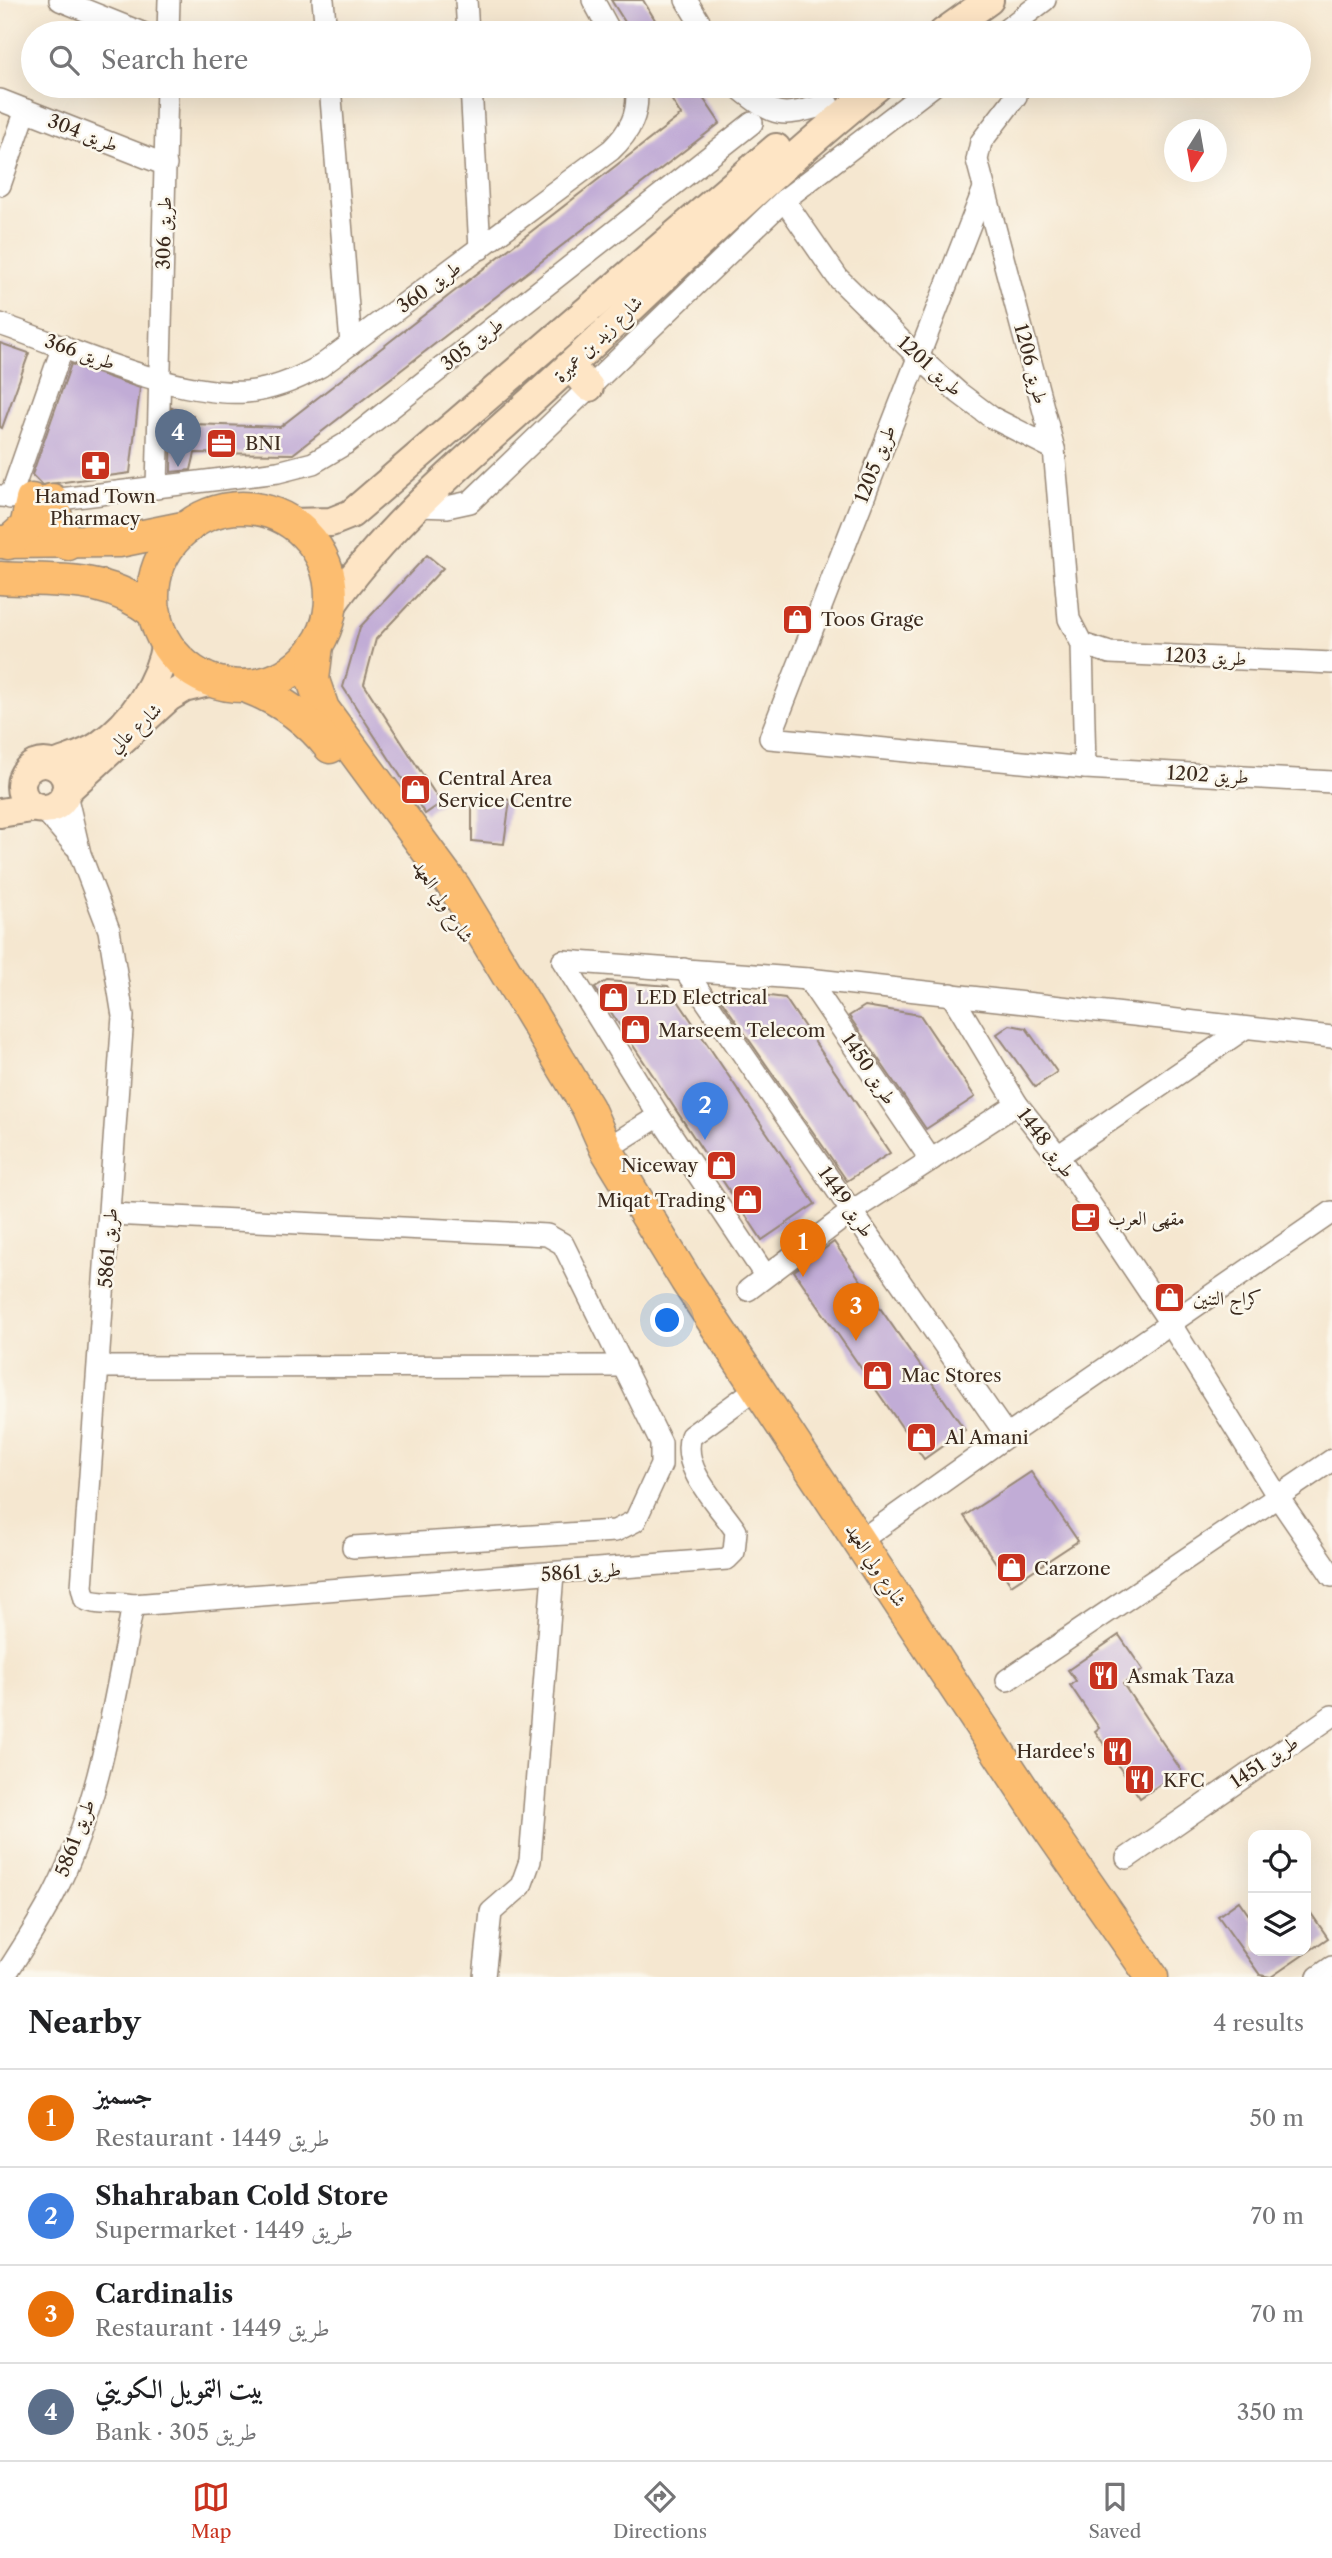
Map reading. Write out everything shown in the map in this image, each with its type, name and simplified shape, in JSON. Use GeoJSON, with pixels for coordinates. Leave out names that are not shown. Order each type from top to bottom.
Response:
{"type":"FeatureCollection","features":[{"type":"Feature","properties":{"kind":"main road"},"geometry":{"type":"LineString","coordinates":[[4,543],[26,527],[24,499]]}},
{"type":"Feature","properties":{"kind":"main road"},"geometry":{"type":"LineString","coordinates":[[24,499],[58,525],[68,544]]}},
{"type":"Feature","properties":{"kind":"main road"},"geometry":{"type":"LineString","coordinates":[[239,508],[266,512],[291,523],[309,539],[323,559],[330,582],[331,606],[327,624],[317,645],[292,671],[270,682],[245,686],[213,681],[186,666],[166,642],[155,613],[154,589],[159,565],[171,544],[188,527],[212,514],[239,508]]}},
{"type":"Feature","properties":{"kind":"main road"},"geometry":{"type":"LineString","coordinates":[[4,543],[68,544],[119,541],[188,527]]}},
{"type":"Feature","properties":{"kind":"main road"},"geometry":{"type":"LineString","coordinates":[[0,578],[111,587],[135,598],[155,613]]}},
{"type":"Feature","properties":{"kind":"main road","name":"شارع ولي العهد"},"geometry":{"type":"LineString","coordinates":[[317,645],[313,680],[323,709],[454,888],[588,1108],[606,1149]]}},
{"type":"Feature","properties":{"kind":"main road","name":"شارع ولي العهد"},"geometry":{"type":"LineString","coordinates":[[245,686],[284,704],[318,731],[395,829],[450,909],[574,1111],[606,1149],[757,1388],[861,1540],[1049,1829],[1152,1977]]}},
{"type":"Feature","properties":{"kind":"street"},"geometry":{"type":"LineString","coordinates":[[60,0],[112,21]]}},
{"type":"Feature","properties":{"kind":"street"},"geometry":{"type":"LineString","coordinates":[[168,21],[169,0]]}},
{"type":"Feature","properties":{"kind":"street"},"geometry":{"type":"LineString","coordinates":[[323,0],[325,21]]}},
{"type":"Feature","properties":{"kind":"street"},"geometry":{"type":"LineString","coordinates":[[466,0],[467,21]]}},
{"type":"Feature","properties":{"kind":"street"},"geometry":{"type":"LineString","coordinates":[[593,0],[604,21]]}},
{"type":"Feature","properties":{"kind":"street"},"geometry":{"type":"LineString","coordinates":[[686,0],[699,21]]}},
{"type":"Feature","properties":{"kind":"street"},"geometry":{"type":"LineString","coordinates":[[936,21],[964,0]]}},
{"type":"Feature","properties":{"kind":"street"},"geometry":{"type":"LineString","coordinates":[[960,21],[989,0]]}},
{"type":"Feature","properties":{"kind":"street"},"geometry":{"type":"LineString","coordinates":[[1018,21],[1045,0]]}},
{"type":"Feature","properties":{"kind":"street","name":"طريق 306"},"geometry":{"type":"LineString","coordinates":[[161,380],[167,98]]}},
{"type":"Feature","properties":{"kind":"street"},"geometry":{"type":"LineString","coordinates":[[331,98],[351,344]]}},
{"type":"Feature","properties":{"kind":"street"},"geometry":{"type":"LineString","coordinates":[[472,98],[480,249]]}},
{"type":"Feature","properties":{"kind":"street","name":"طريق 360"},"geometry":{"type":"LineString","coordinates":[[161,380],[222,393],[248,392],[299,379],[480,249],[625,136],[634,118],[638,98]]}},
{"type":"Feature","properties":{"kind":"street"},"geometry":{"type":"LineString","coordinates":[[742,98],[759,147],[756,164]]}},
{"type":"Feature","properties":{"kind":"street"},"geometry":{"type":"LineString","coordinates":[[750,98],[772,112],[790,113],[828,104]]}},
{"type":"Feature","properties":{"kind":"street","name":"شارع زيد بن عميرة"},"geometry":{"type":"LineString","coordinates":[[291,523],[331,522],[351,514],[835,98]]}},
{"type":"Feature","properties":{"kind":"street","name":"شارع زيد بن عميرة"},"geometry":{"type":"LineString","coordinates":[[331,606],[363,564],[418,506],[720,222],[864,98]]}},
{"type":"Feature","properties":{"kind":"street"},"geometry":{"type":"LineString","coordinates":[[418,506],[447,507],[470,502],[784,200],[917,98]]}},
{"type":"Feature","properties":{"kind":"street","name":"طريق 1206"},"geometry":{"type":"LineString","coordinates":[[1015,98],[978,150],[983,191],[1054,449],[1069,619],[1082,644]]}},
{"type":"Feature","properties":{"kind":"street","name":"طريق 304"},"geometry":{"type":"LineString","coordinates":[[0,100],[166,165]]}},
{"type":"Feature","properties":{"kind":"street"},"geometry":{"type":"LineString","coordinates":[[0,185],[26,110]]}},
{"type":"Feature","properties":{"kind":"street","name":"طريق 305"},"geometry":{"type":"LineString","coordinates":[[24,499],[157,488],[296,468],[330,454],[752,123]]}},
{"type":"Feature","properties":{"kind":"street","name":"طريق 1205"},"geometry":{"type":"LineString","coordinates":[[769,738],[916,355],[983,191]]}},
{"type":"Feature","properties":{"kind":"street","name":"طريق 1201"},"geometry":{"type":"LineString","coordinates":[[784,200],[838,278],[916,355],[991,417],[1054,449]]}},
{"type":"Feature","properties":{"kind":"street","name":"طريق 366"},"geometry":{"type":"LineString","coordinates":[[0,324],[161,380]]}},
{"type":"Feature","properties":{"kind":"street"},"geometry":{"type":"LineString","coordinates":[[24,499],[63,346]]}},
{"type":"Feature","properties":{"kind":"street"},"geometry":{"type":"LineString","coordinates":[[569,366],[590,387]]}},
{"type":"Feature","properties":{"kind":"street"},"geometry":{"type":"LineString","coordinates":[[157,488],[161,380]]}},
{"type":"Feature","properties":{"kind":"street","name":"شارع عالي"},"geometry":{"type":"LineString","coordinates":[[12,783],[37,764],[54,765],[110,744],[155,681],[163,662],[166,642]]}},
{"type":"Feature","properties":{"kind":"street"},"geometry":{"type":"LineString","coordinates":[[1082,644],[1085,768]]}},
{"type":"Feature","properties":{"kind":"street","name":"طريق 1203"},"geometry":{"type":"LineString","coordinates":[[1082,644],[1110,653],[1332,663]]}},
{"type":"Feature","properties":{"kind":"street","name":"شارع عالي"},"geometry":{"type":"LineString","coordinates":[[53,800],[110,744],[169,697],[184,688],[213,681]]}},
{"type":"Feature","properties":{"kind":"street","name":"طريق 1202"},"geometry":{"type":"LineString","coordinates":[[769,738],[1085,768],[1332,782]]}},
{"type":"Feature","properties":{"kind":"street"},"geometry":{"type":"LineString","coordinates":[[0,813],[53,800],[65,776],[54,765]]}},
{"type":"Feature","properties":{"kind":"street"},"geometry":{"type":"LineString","coordinates":[[12,783],[22,790],[25,798],[53,800]]}},
{"type":"Feature","properties":{"kind":"street","name":"طريق 5861"},"geometry":{"type":"LineString","coordinates":[[53,800],[80,853],[109,930],[121,986],[123,1044],[82,1587],[85,1599],[132,1605],[717,1562],[727,1559],[734,1552],[736,1531],[691,1465],[688,1445],[691,1436],[757,1388]]}},
{"type":"Feature","properties":{"kind":"street"},"geometry":{"type":"LineString","coordinates":[[765,1275],[659,1116],[563,961],[808,978],[1332,1037]]}},
{"type":"Feature","properties":{"kind":"street","name":"طريق 1449"},"geometry":{"type":"LineString","coordinates":[[684,969],[1007,1436]]}},
{"type":"Feature","properties":{"kind":"street","name":"طريق 1450"},"geometry":{"type":"LineString","coordinates":[[808,978],[931,1160]]}},
{"type":"Feature","properties":{"kind":"street","name":"طريق 1448"},"geometry":{"type":"LineString","coordinates":[[951,994],[1017,1104],[1058,1156],[1170,1322],[1278,1497],[1332,1576]]}},
{"type":"Feature","properties":{"kind":"street"},"geometry":{"type":"LineString","coordinates":[[1058,1156],[1245,1028]]}},
{"type":"Feature","properties":{"kind":"street"},"geometry":{"type":"LineString","coordinates":[[748,1290],[852,1210],[1017,1104]]}},
{"type":"Feature","properties":{"kind":"street"},"geometry":{"type":"LineString","coordinates":[[606,1149],[659,1116]]}},
{"type":"Feature","properties":{"kind":"street"},"geometry":{"type":"LineString","coordinates":[[861,1540],[1170,1322],[1332,1212]]}},
{"type":"Feature","properties":{"kind":"street"},"geometry":{"type":"LineString","coordinates":[[111,1214],[547,1235],[563,1244],[661,1443],[661,1465],[635,1521],[615,1531],[353,1547]]}},
{"type":"Feature","properties":{"kind":"street"},"geometry":{"type":"LineString","coordinates":[[99,1367],[624,1366]]}},
{"type":"Feature","properties":{"kind":"street"},"geometry":{"type":"LineString","coordinates":[[1007,1679],[1332,1460]]}},
{"type":"Feature","properties":{"kind":"street"},"geometry":{"type":"LineString","coordinates":[[484,1977],[491,1912],[521,1886],[530,1861],[554,1574]]}},
{"type":"Feature","properties":{"kind":"street","name":"طريق 5861"},"geometry":{"type":"LineString","coordinates":[[4,1977],[54,1894],[86,1812],[104,1752],[132,1605]]}},
{"type":"Feature","properties":{"kind":"street","name":"طريق 1451"},"geometry":{"type":"LineString","coordinates":[[1127,1858],[1332,1716]]}},
{"type":"Feature","properties":{"kind":"street"},"geometry":{"type":"LineString","coordinates":[[1318,1977],[1332,1967]]}},
{"type":"Feature","properties":{"kind":"building"},"geometry":{"type":"Polygon","coordinates":[[[611,0],[643,0],[656,21],[624,21],[611,0]]]}},
{"type":"Feature","properties":{"kind":"building"},"geometry":{"type":"Polygon","coordinates":[[[670,98],[703,98],[720,123],[293,454],[195,453],[191,470],[171,472],[172,407],[193,416],[193,424],[280,427],[681,115],[670,98]]]}},
{"type":"Feature","properties":{"kind":"building"},"geometry":{"type":"Polygon","coordinates":[[[0,343],[29,353],[2,428],[0,427],[0,343]]]}},
{"type":"Feature","properties":{"kind":"building"},"geometry":{"type":"Polygon","coordinates":[[[71,364],[140,388],[130,473],[42,485],[32,475],[71,364]]]}},
{"type":"Feature","properties":{"kind":"building"},"geometry":{"type":"Polygon","coordinates":[[[427,555],[443,568],[376,639],[364,684],[441,803],[425,814],[343,687],[360,627],[427,555]]]}},
{"type":"Feature","properties":{"kind":"building"},"geometry":{"type":"Polygon","coordinates":[[[472,797],[510,800],[504,844],[472,841],[472,797]]]}},
{"type":"Feature","properties":{"kind":"building"},"geometry":{"type":"Polygon","coordinates":[[[607,981],[668,986],[815,1204],[762,1240],[595,988],[607,981]]]}},
{"type":"Feature","properties":{"kind":"building"},"geometry":{"type":"Polygon","coordinates":[[[730,991],[785,998],[890,1153],[847,1181],[720,998],[730,991]]]}},
{"type":"Feature","properties":{"kind":"building"},"geometry":{"type":"Polygon","coordinates":[[[865,1006],[920,1015],[975,1097],[926,1129],[849,1016],[865,1006]]]}},
{"type":"Feature","properties":{"kind":"building"},"geometry":{"type":"Polygon","coordinates":[[[1010,1025],[1026,1028],[1057,1072],[1035,1087],[997,1034],[1010,1025]]]}},
{"type":"Feature","properties":{"kind":"building"},"geometry":{"type":"Polygon","coordinates":[[[834,1242],[965,1430],[924,1459],[794,1271],[834,1242]]]}},
{"type":"Feature","properties":{"kind":"building"},"geometry":{"type":"Polygon","coordinates":[[[1031,1472],[1078,1541],[1011,1585],[964,1516],[1031,1472]]]}},
{"type":"Feature","properties":{"kind":"building"},"geometry":{"type":"Polygon","coordinates":[[[1119,1635],[1143,1670],[1123,1684],[1181,1770],[1140,1798],[1095,1731],[1099,1728],[1070,1685],[1076,1681],[1068,1670],[1119,1635]]]}},
{"type":"Feature","properties":{"kind":"building"},"geometry":{"type":"Polygon","coordinates":[[[1239,1901],[1248,1914],[1248,1956],[1302,1956],[1271,1977],[1260,1975],[1218,1916],[1239,1901]]]}},
{"type":"Feature","properties":{"kind":"building"},"geometry":{"type":"Polygon","coordinates":[[[1311,1913],[1328,1938],[1311,1950],[1311,1913]]]}},
{"type":"Feature","properties":{"kind":"place","name":"BNI"},"geometry":{"type":"Point","coordinates":[222,443]}},
{"type":"Feature","properties":{"kind":"place","name":"Hamad Town Pharmacy"},"geometry":{"type":"Point","coordinates":[95,465]}},
{"type":"Feature","properties":{"kind":"place","name":"بيت التمويل الكويتي"},"geometry":{"type":"Point","coordinates":[178,467]}},
{"type":"Feature","properties":{"kind":"place","name":"Toos Grage"},"geometry":{"type":"Point","coordinates":[798,619]}},
{"type":"Feature","properties":{"kind":"place","name":"Central Area Service Centre"},"geometry":{"type":"Point","coordinates":[415,789]}},
{"type":"Feature","properties":{"kind":"place","name":"LED Electrical"},"geometry":{"type":"Point","coordinates":[613,997]}},
{"type":"Feature","properties":{"kind":"place","name":"Marseem Telecom"},"geometry":{"type":"Point","coordinates":[635,1030]}},
{"type":"Feature","properties":{"kind":"place","name":"Shahraban Cold Store"},"geometry":{"type":"Point","coordinates":[705,1140]}},
{"type":"Feature","properties":{"kind":"place","name":"Niceway"},"geometry":{"type":"Point","coordinates":[721,1165]}},
{"type":"Feature","properties":{"kind":"place","name":"Miqat Trading"},"geometry":{"type":"Point","coordinates":[748,1200]}},
{"type":"Feature","properties":{"kind":"place","name":"مقهى العرب"},"geometry":{"type":"Point","coordinates":[1085,1218]}},
{"type":"Feature","properties":{"kind":"place","name":"جسميز"},"geometry":{"type":"Point","coordinates":[803,1277]}},
{"type":"Feature","properties":{"kind":"place","name":"كراج التنين"},"geometry":{"type":"Point","coordinates":[1170,1298]}},
{"type":"Feature","properties":{"kind":"place","name":"Cardinalis"},"geometry":{"type":"Point","coordinates":[856,1341]}},
{"type":"Feature","properties":{"kind":"place","name":"Mac Stores"},"geometry":{"type":"Point","coordinates":[878,1375]}},
{"type":"Feature","properties":{"kind":"place","name":"Al Amani"},"geometry":{"type":"Point","coordinates":[922,1437]}},
{"type":"Feature","properties":{"kind":"place","name":"Carzone"},"geometry":{"type":"Point","coordinates":[1011,1568]}},
{"type":"Feature","properties":{"kind":"place","name":"Asmak Taza"},"geometry":{"type":"Point","coordinates":[1104,1676]}},
{"type":"Feature","properties":{"kind":"place","name":"Hardee's"},"geometry":{"type":"Point","coordinates":[1118,1751]}},
{"type":"Feature","properties":{"kind":"place","name":"KFC"},"geometry":{"type":"Point","coordinates":[1140,1780]}}]}
